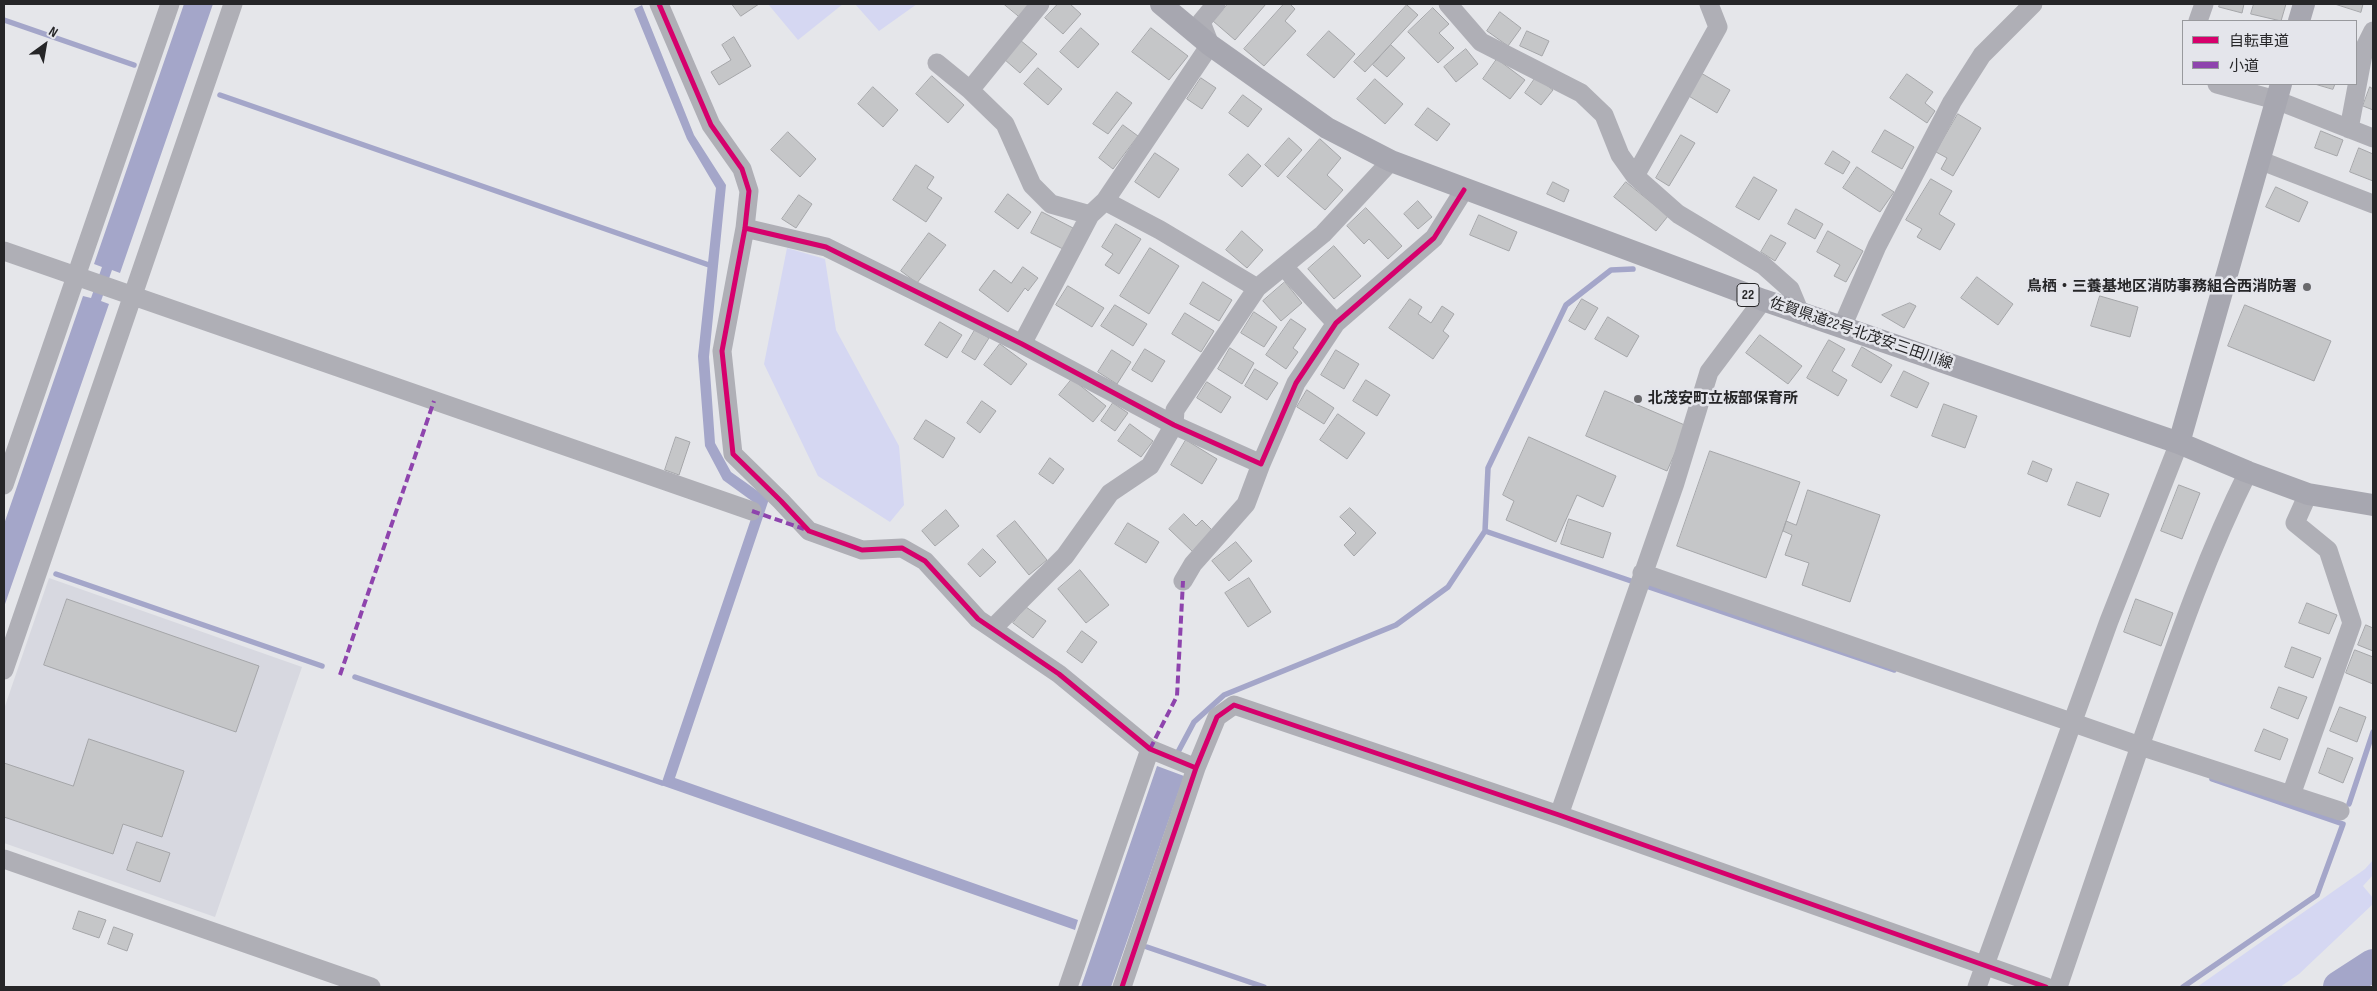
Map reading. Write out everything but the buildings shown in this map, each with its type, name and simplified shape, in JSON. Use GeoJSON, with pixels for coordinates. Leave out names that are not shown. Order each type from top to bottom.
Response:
{"type":"FeatureCollection","features":[{"type":"Feature","properties":{"kind":"main road","name":"佐賀県道22号北茂安三田川線"},"geometry":{"type":"LineString","coordinates":[[1161,4],[1210,45],[1327,128],[1391,161],[1464,190],[1762,300],[2179,443],[2248,472],[2308,494],[2373,505]]}},
{"type":"Feature","properties":{"kind":"main road"},"geometry":{"type":"LineString","coordinates":[[2299,20],[2304,4]]}},
{"type":"Feature","properties":{"kind":"main road"},"geometry":{"type":"LineString","coordinates":[[2179,443],[2278,92]]}},
{"type":"Feature","properties":{"kind":"street"},"geometry":{"type":"LineString","coordinates":[[4,485],[170,4]]}},
{"type":"Feature","properties":{"kind":"street"},"geometry":{"type":"LineString","coordinates":[[4,670],[233,4]]}},
{"type":"Feature","properties":{"kind":"street"},"geometry":{"type":"LineString","coordinates":[[659,4],[711,125],[742,169],[748,191],[745,228],[722,352],[733,454],[781,501],[808,531],[862,550],[902,548],[925,561],[978,619],[1059,674],[1150,749],[1196,768]]}},
{"type":"Feature","properties":{"kind":"street"},"geometry":{"type":"LineString","coordinates":[[970,90],[1040,4]]}},
{"type":"Feature","properties":{"kind":"street"},"geometry":{"type":"LineString","coordinates":[[1022,344],[1090,215],[1105,200],[1210,45],[1201,22],[1216,4]]}},
{"type":"Feature","properties":{"kind":"street"},"geometry":{"type":"LineString","coordinates":[[1448,4],[1481,42],[1581,92],[1604,115],[1620,155],[1635,176],[1678,214],[1764,265],[1790,289],[1800,313]]}},
{"type":"Feature","properties":{"kind":"street"},"geometry":{"type":"LineString","coordinates":[[1635,176],[1718,27],[1709,4]]}},
{"type":"Feature","properties":{"kind":"street"},"geometry":{"type":"LineString","coordinates":[[1842,327],[1877,246],[1952,102],[1982,55],[2034,4]]}},
{"type":"Feature","properties":{"kind":"street"},"geometry":{"type":"LineString","coordinates":[[2198,20],[2204,4]]}},
{"type":"Feature","properties":{"kind":"street"},"geometry":{"type":"LineString","coordinates":[[2349,128],[2364,50],[2373,31]]}},
{"type":"Feature","properties":{"kind":"street"},"geometry":{"type":"LineString","coordinates":[[937,63],[970,90],[1005,124],[1032,185],[1050,204],[1090,215]]}},
{"type":"Feature","properties":{"kind":"street"},"geometry":{"type":"LineString","coordinates":[[2225,85],[2278,92],[2373,138]]}},
{"type":"Feature","properties":{"kind":"street"},"geometry":{"type":"LineString","coordinates":[[2259,160],[2373,204]]}},
{"type":"Feature","properties":{"kind":"street"},"geometry":{"type":"LineString","coordinates":[[993,628],[1065,556],[1110,494],[1150,466],[1174,425],[1175,410],[1257,288],[1323,234],[1391,161]]}},
{"type":"Feature","properties":{"kind":"street"},"geometry":{"type":"LineString","coordinates":[[1183,581],[1193,564],[1246,504],[1296,383],[1336,323],[1434,238],[1464,190]]}},
{"type":"Feature","properties":{"kind":"street"},"geometry":{"type":"LineString","coordinates":[[1105,200],[1160,230],[1257,288]]}},
{"type":"Feature","properties":{"kind":"street"},"geometry":{"type":"LineString","coordinates":[[745,228],[826,247],[1022,344],[1174,425],[1261,464]]}},
{"type":"Feature","properties":{"kind":"street"},"geometry":{"type":"LineString","coordinates":[[4,251],[752,511]]}},
{"type":"Feature","properties":{"kind":"street"},"geometry":{"type":"LineString","coordinates":[[1284,267],[1336,323]]}},
{"type":"Feature","properties":{"kind":"street"},"geometry":{"type":"LineString","coordinates":[[1560,815],[1675,483],[1709,372],[1762,300]]}},
{"type":"Feature","properties":{"kind":"street"},"geometry":{"type":"LineString","coordinates":[[1977,987],[2109,622],[2179,443]]}},
{"type":"Feature","properties":{"kind":"street"},"geometry":{"type":"LineString","coordinates":[[2058,987],[2140,746],[2191,605],[2232,505],[2248,472]]}},
{"type":"Feature","properties":{"kind":"street"},"geometry":{"type":"LineString","coordinates":[[2291,795],[2352,623],[2328,550],[2296,523],[2308,494]]}},
{"type":"Feature","properties":{"kind":"street"},"geometry":{"type":"LineString","coordinates":[[1642,574],[2140,746],[2340,811]]}},
{"type":"Feature","properties":{"kind":"street"},"geometry":{"type":"LineString","coordinates":[[1122,987],[1196,768],[1217,717],[1234,705],[1560,815],[2046,987]]}},
{"type":"Feature","properties":{"kind":"street"},"geometry":{"type":"LineString","coordinates":[[1068,987],[1150,749]]}},
{"type":"Feature","properties":{"kind":"street"},"geometry":{"type":"LineString","coordinates":[[4,859],[371,987]]}},
{"type":"Feature","properties":{"kind":"shaded area"},"geometry":{"type":"Polygon","coordinates":[[[184,4],[213,4],[120,273],[112,270],[101,301],[109,304],[4,607],[4,524],[83,296],[91,298],[102,267],[94,264],[184,4]]]}},
{"type":"Feature","properties":{"kind":"shaded area"},"geometry":{"type":"Polygon","coordinates":[[[768,4],[843,4],[798,40],[768,4]]]}},
{"type":"Feature","properties":{"kind":"shaded area"},"geometry":{"type":"Polygon","coordinates":[[[855,4],[917,4],[879,31],[855,4]]]}},
{"type":"Feature","properties":{"kind":"shaded area"},"geometry":{"type":"Polygon","coordinates":[[[642,5],[694,135],[726,185],[709,357],[715,443],[731,472],[769,499],[675,778],[1078,920],[1075,930],[661,785],[756,504],[723,480],[705,446],[698,356],[716,188],[687,139],[634,9],[642,5]]]}},
{"type":"Feature","properties":{"kind":"shaded area"},"geometry":{"type":"Polygon","coordinates":[[[787,248],[825,259],[836,330],[899,446],[904,505],[890,522],[818,476],[764,364],[787,248]]]}},
{"type":"Feature","properties":{"kind":"shaded area"},"geometry":{"type":"Polygon","coordinates":[[[49,578],[302,667],[215,917],[4,843],[4,709],[49,578]]]}},
{"type":"Feature","properties":{"kind":"shaded area"},"geometry":{"type":"Polygon","coordinates":[[[1157,766],[1184,776],[1111,987],[1081,987],[1157,766]]]}},
{"type":"Feature","properties":{"kind":"shaded area"},"geometry":{"type":"Polygon","coordinates":[[[2373,860],[2373,875],[2363,886],[2373,898],[2373,904],[2299,974],[2280,987],[2197,987],[2365,869],[2373,860]]]}},
{"type":"Feature","properties":{"kind":"waterway"},"geometry":{"type":"LineString","coordinates":[[4,20],[134,65]]}},
{"type":"Feature","properties":{"kind":"waterway"},"geometry":{"type":"LineString","coordinates":[[220,95],[709,265]]}},
{"type":"Feature","properties":{"kind":"waterway"},"geometry":{"type":"LineString","coordinates":[[1178,752],[1194,722],[1224,695],[1396,625],[1448,587],[1485,531],[1488,468],[1566,305],[1611,270],[1633,269]]}},
{"type":"Feature","properties":{"kind":"waterway"},"geometry":{"type":"LineString","coordinates":[[1485,531],[1634,582]]}},
{"type":"Feature","properties":{"kind":"waterway"},"geometry":{"type":"LineString","coordinates":[[56,574],[322,666]]}},
{"type":"Feature","properties":{"kind":"waterway"},"geometry":{"type":"LineString","coordinates":[[1649,587],[1894,670]]}},
{"type":"Feature","properties":{"kind":"waterway"},"geometry":{"type":"LineString","coordinates":[[355,677],[662,783]]}},
{"type":"Feature","properties":{"kind":"waterway"},"geometry":{"type":"LineString","coordinates":[[2349,804],[2373,732]]}},
{"type":"Feature","properties":{"kind":"waterway"},"geometry":{"type":"LineString","coordinates":[[2183,987],[2317,895],[2343,824],[2212,779]]}},
{"type":"Feature","properties":{"kind":"waterway"},"geometry":{"type":"LineString","coordinates":[[1147,947],[1264,987]]}},
{"type":"Feature","properties":{"kind":"waterway"},"geometry":{"type":"LineString","coordinates":[[2339,987],[2373,965]]}},
{"type":"Feature","properties":{"kind":"marked path"},"geometry":{"type":"LineString","coordinates":[[340,675],[434,401]]}},
{"type":"Feature","properties":{"kind":"marked path"},"geometry":{"type":"LineString","coordinates":[[752,511],[804,529]]}},
{"type":"Feature","properties":{"kind":"marked path"},"geometry":{"type":"LineString","coordinates":[[1150,749],[1177,696],[1183,581]]}},
{"type":"Feature","properties":{"kind":"cycle path"},"geometry":{"type":"LineString","coordinates":[[659,4],[711,125],[742,169],[749,191],[745,228],[722,351],[733,454],[809,531],[862,550],[902,548],[925,561],[978,619],[1059,674],[1150,749],[1196,768]]}},
{"type":"Feature","properties":{"kind":"cycle path"},"geometry":{"type":"LineString","coordinates":[[745,228],[826,247],[1022,344],[1174,425],[1261,464],[1296,383],[1336,323],[1434,238],[1464,190]]}},
{"type":"Feature","properties":{"kind":"cycle path"},"geometry":{"type":"LineString","coordinates":[[1122,987],[1196,768],[1217,717],[1234,705],[1559,815],[2046,987]]}},
{"type":"Feature","properties":{"kind":"place","name":"鳥栖・三養基地区消防事務組合西消防署"},"geometry":{"type":"Point","coordinates":[2307,287]}},
{"type":"Feature","properties":{"kind":"place","name":"北茂安町立板部保育所"},"geometry":{"type":"Point","coordinates":[1638,399]}}]}
